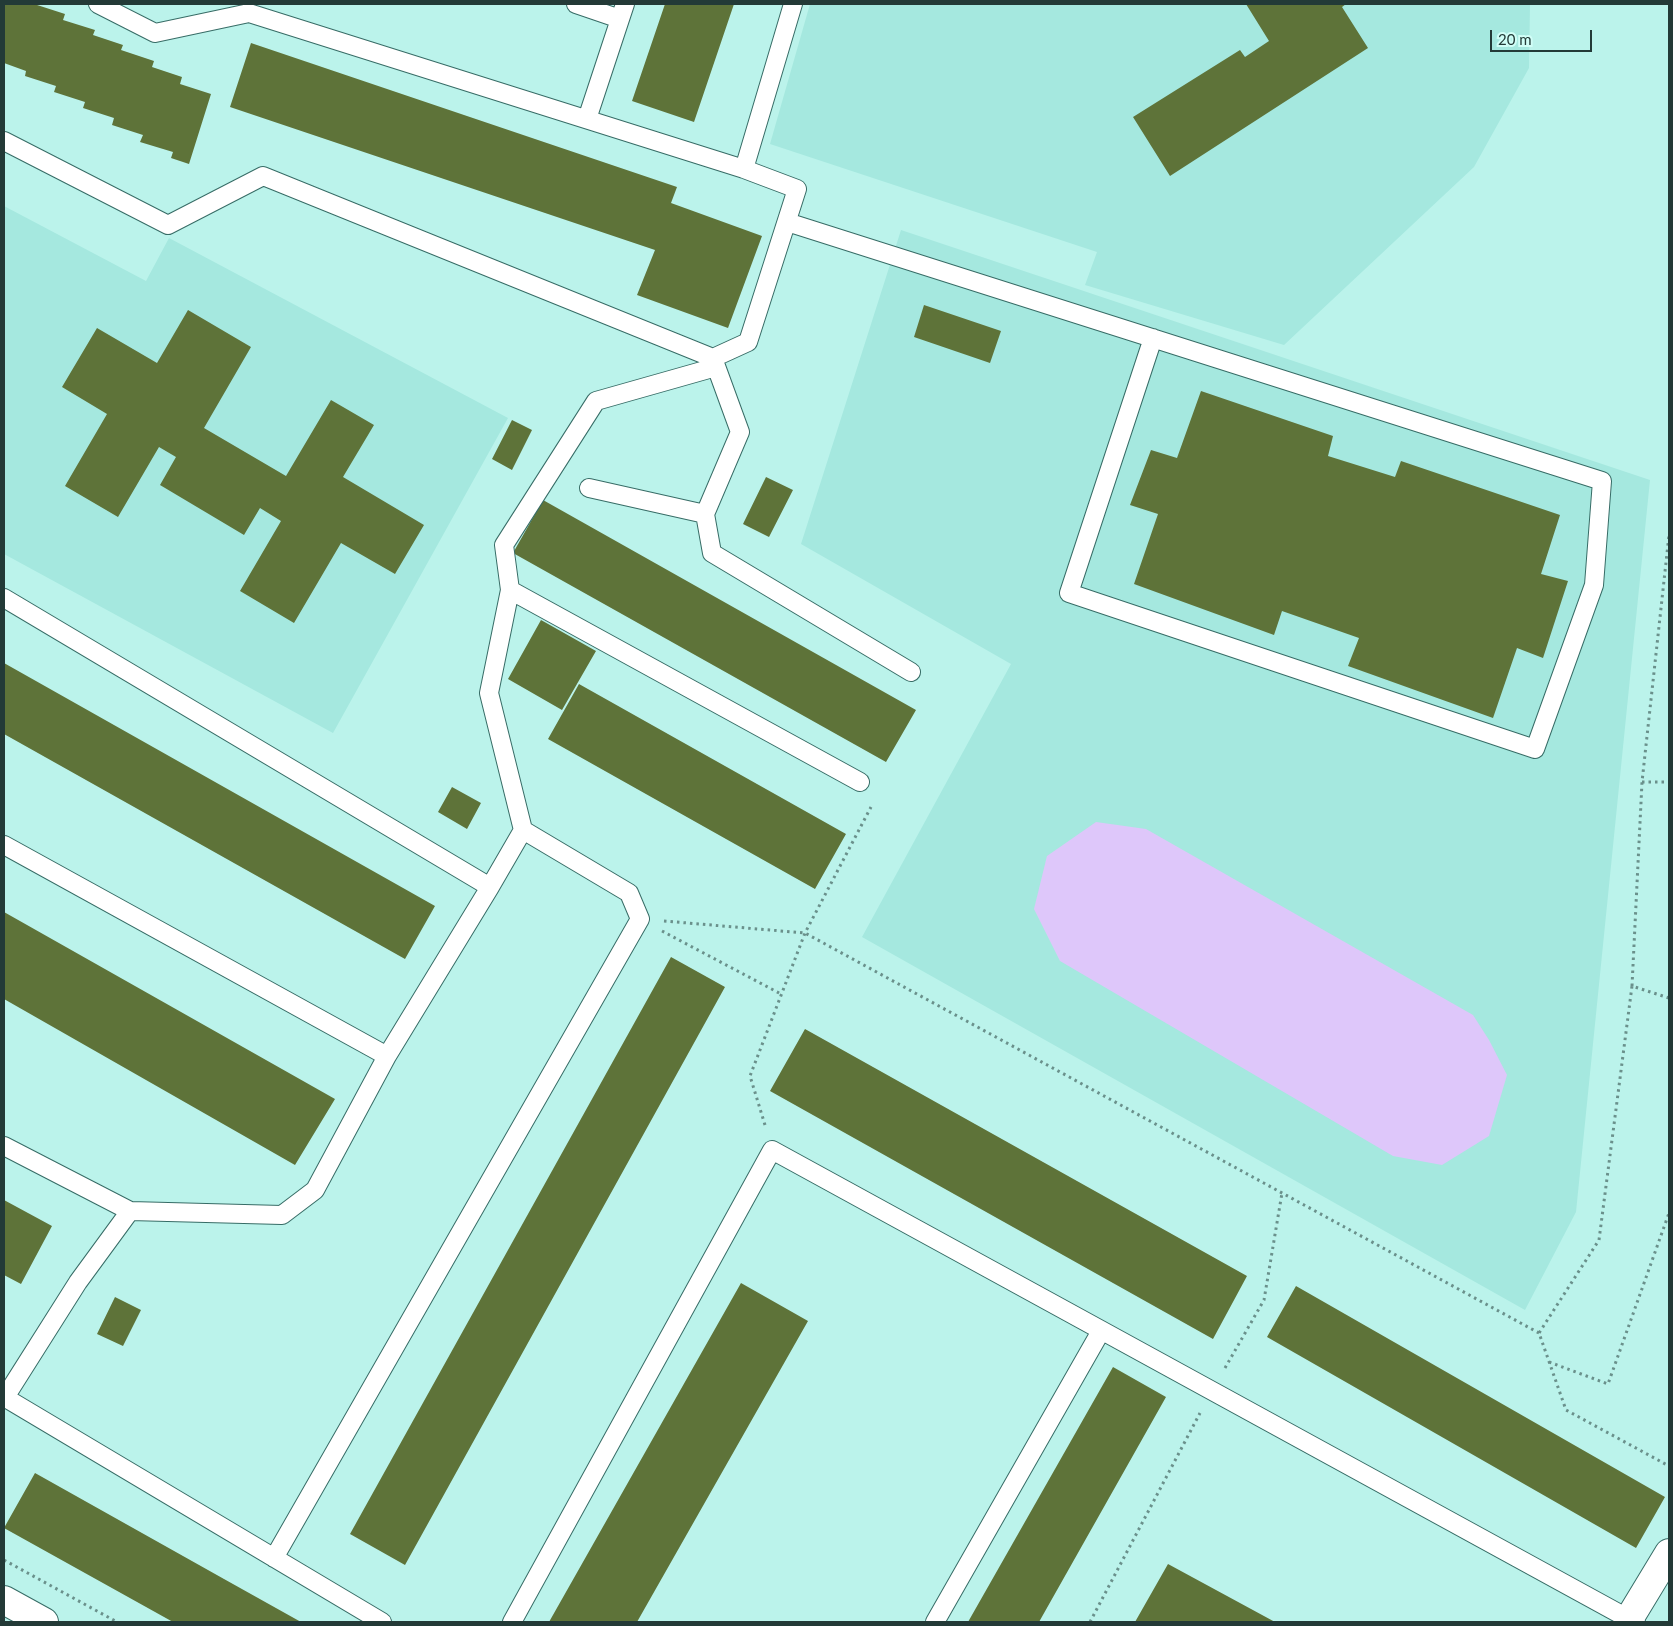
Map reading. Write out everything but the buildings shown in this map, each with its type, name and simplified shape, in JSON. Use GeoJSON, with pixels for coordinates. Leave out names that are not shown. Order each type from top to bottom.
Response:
{"type":"FeatureCollection","features":[{"type":"Feature","properties":{"kind":"street"},"geometry":{"type":"LineString","coordinates":[[1630,1621],[1669,1553]]}},
{"type":"Feature","properties":{"kind":"street"},"geometry":{"type":"LineString","coordinates":[[4,1600],[44,1622]]}},
{"type":"Feature","properties":{"kind":"lane"},"geometry":{"type":"LineString","coordinates":[[4,1146],[130,1211],[282,1215],[315,1190],[387,1056],[490,888],[523,830],[489,693],[510,590],[504,544],[596,401],[714,362],[748,342],[797,189],[744,169],[249,13],[155,32],[98,4]]}},
{"type":"Feature","properties":{"kind":"lane"},"geometry":{"type":"LineString","coordinates":[[576,4],[622,12],[587,120]]}},
{"type":"Feature","properties":{"kind":"lane"},"geometry":{"type":"LineString","coordinates":[[744,169],[793,4]]}},
{"type":"Feature","properties":{"kind":"lane"},"geometry":{"type":"LineString","coordinates":[[4,140],[168,225],[263,176],[714,362],[740,432],[705,514],[712,553],[911,672]]}},
{"type":"Feature","properties":{"kind":"lane"},"geometry":{"type":"LineString","coordinates":[[787,222],[1153,338],[1602,481],[1594,585],[1535,749],[1069,594],[1153,338]]}},
{"type":"Feature","properties":{"kind":"lane"},"geometry":{"type":"LineString","coordinates":[[589,488],[705,514]]}},
{"type":"Feature","properties":{"kind":"lane"},"geometry":{"type":"LineString","coordinates":[[510,590],[860,782]]}},
{"type":"Feature","properties":{"kind":"lane"},"geometry":{"type":"LineString","coordinates":[[4,598],[490,888]]}},
{"type":"Feature","properties":{"kind":"lane"},"geometry":{"type":"LineString","coordinates":[[274,1558],[640,919],[628,893],[523,830]]}},
{"type":"Feature","properties":{"kind":"lane"},"geometry":{"type":"LineString","coordinates":[[4,845],[387,1056]]}},
{"type":"Feature","properties":{"kind":"lane"},"geometry":{"type":"LineString","coordinates":[[512,1622],[772,1150],[1630,1621]]}},
{"type":"Feature","properties":{"kind":"lane"},"geometry":{"type":"LineString","coordinates":[[130,1211],[78,1282],[4,1398],[382,1622]]}},
{"type":"Feature","properties":{"kind":"lane"},"geometry":{"type":"LineString","coordinates":[[935,1622],[1101,1331]]}},
{"type":"Feature","properties":{"kind":"path"},"geometry":{"type":"LineString","coordinates":[[1539,1333],[1599,1240],[1632,986],[1642,782],[1669,535]]}},
{"type":"Feature","properties":{"kind":"path"},"geometry":{"type":"LineString","coordinates":[[772,1150],[750,1076],[804,933],[871,807],[860,782]]}},
{"type":"Feature","properties":{"kind":"path"},"geometry":{"type":"LineString","coordinates":[[1642,782],[1669,782]]}},
{"type":"Feature","properties":{"kind":"path"},"geometry":{"type":"LineString","coordinates":[[640,919],[804,933],[1539,1333],[1566,1410],[1669,1466]]}},
{"type":"Feature","properties":{"kind":"path"},"geometry":{"type":"LineString","coordinates":[[640,919],[781,994]]}},
{"type":"Feature","properties":{"kind":"path"},"geometry":{"type":"LineString","coordinates":[[1632,986],[1669,998]]}},
{"type":"Feature","properties":{"kind":"path"},"geometry":{"type":"LineString","coordinates":[[1090,1622],[1211,1391],[1264,1300],[1282,1193]]}},
{"type":"Feature","properties":{"kind":"path"},"geometry":{"type":"LineString","coordinates":[[1549,1362],[1608,1384],[1669,1213]]}},
{"type":"Feature","properties":{"kind":"path"},"geometry":{"type":"LineString","coordinates":[[4,1560],[117,1622]]}},
{"type":"Feature","properties":{"kind":"shaded area"},"geometry":{"type":"Polygon","coordinates":[[[810,4],[1530,4],[1529,68],[1474,167],[1284,345],[1085,285],[1097,252],[770,144],[810,4]]]}},
{"type":"Feature","properties":{"kind":"shaded area"},"geometry":{"type":"Polygon","coordinates":[[[4,206],[146,281],[169,238],[508,418],[333,733],[4,554],[4,206]]]}},
{"type":"Feature","properties":{"kind":"shaded area"},"geometry":{"type":"Polygon","coordinates":[[[901,230],[1650,480],[1576,1212],[1525,1310],[862,937],[1011,664],[801,544],[901,230]]]}},
{"type":"Feature","properties":{"kind":"shaded area"},"geometry":{"type":"Polygon","coordinates":[[[1096,822],[1146,829],[1473,1015],[1489,1040],[1507,1075],[1489,1136],[1442,1165],[1393,1156],[1060,961],[1034,909],[1047,856],[1096,822]]]}}]}
